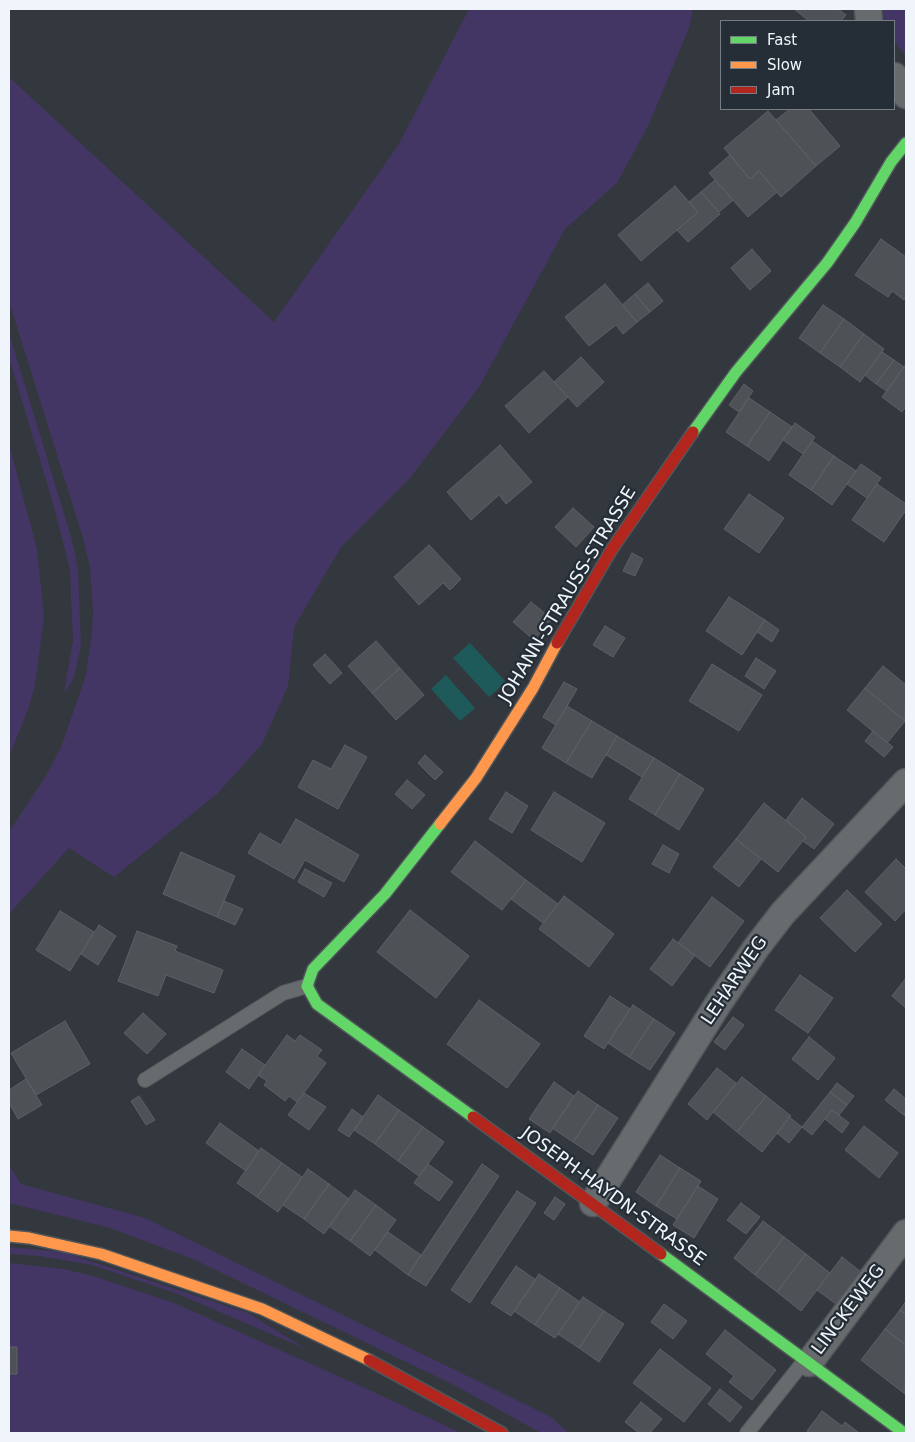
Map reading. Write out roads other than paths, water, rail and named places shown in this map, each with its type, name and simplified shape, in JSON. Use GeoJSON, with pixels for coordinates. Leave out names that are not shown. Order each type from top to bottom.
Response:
{"type":"FeatureCollection","features":[{"type":"Feature","properties":{"kind":"street"},"geometry":{"type":"LineString","coordinates":[[895,78],[906,95]]}},
{"type":"Feature","properties":{"kind":"street","name":"JOHANN-STRAUSS-STRASSE"},"geometry":{"type":"LineString","coordinates":[[307,986],[314,969],[385,894],[476,778],[533,688],[565,628],[612,549],[653,488],[741,365],[827,263],[891,162],[906,143]]}},
{"type":"Feature","properties":{"kind":"street","name":"LEHARWEG"},"geometry":{"type":"LineString","coordinates":[[593,1203],[718,1004],[756,948],[783,913],[906,782]]}},
{"type":"Feature","properties":{"kind":"street","name":"JOSEPH-HAYDN-STRASSE"},"geometry":{"type":"LineString","coordinates":[[307,986],[317,1004],[593,1203],[904,1433]]}},
{"type":"Feature","properties":{"kind":"street","name":"LINCKEWEG"},"geometry":{"type":"LineString","coordinates":[[807,1361],[906,1233]]}},
{"type":"Feature","properties":{"kind":"street"},"geometry":{"type":"LineString","coordinates":[[9,1236],[29,1238],[101,1254],[262,1309],[366,1358],[502,1433]]}},
{"type":"Feature","properties":{"kind":"lane"},"geometry":{"type":"LineString","coordinates":[[145,1080],[283,993],[307,986]]}},
{"type":"Feature","properties":{"kind":"lane"},"geometry":{"type":"LineString","coordinates":[[747,1433],[807,1361]]}},
{"type":"Feature","properties":{"kind":"water"},"geometry":{"type":"Polygon","coordinates":[[[470,643],[506,682],[489,697],[453,658],[470,643]]]}},
{"type":"Feature","properties":{"kind":"water"},"geometry":{"type":"Polygon","coordinates":[[[446,675],[475,708],[460,721],[431,689],[446,675]]]}}]}
